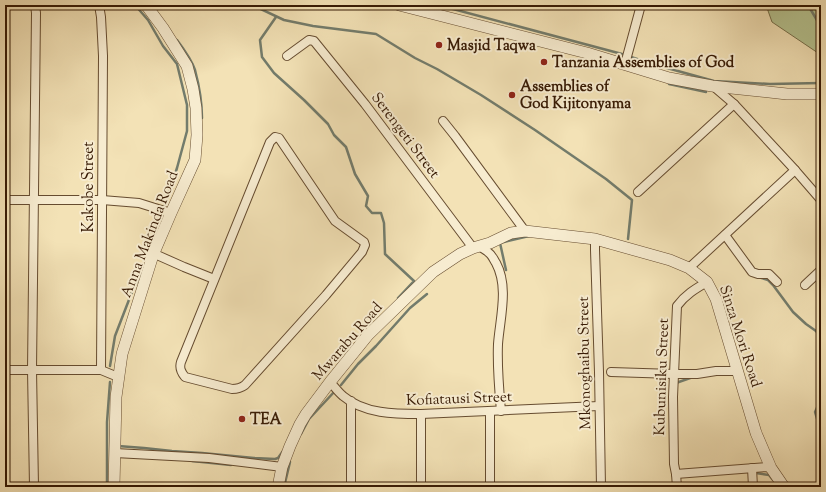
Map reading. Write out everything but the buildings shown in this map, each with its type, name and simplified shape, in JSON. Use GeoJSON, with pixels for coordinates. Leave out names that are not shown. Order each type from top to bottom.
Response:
{"type":"FeatureCollection","features":[{"type":"Feature","properties":{"kind":"street"},"geometry":{"type":"LineString","coordinates":[[34,487],[32,370],[35,5]]}},
{"type":"Feature","properties":{"kind":"street","name":"Kakobe Street"},"geometry":{"type":"LineString","coordinates":[[99,5],[103,56],[102,370]]}},
{"type":"Feature","properties":{"kind":"street","name":"Anna Makinda Road"},"geometry":{"type":"LineString","coordinates":[[114,487],[116,397],[122,354],[153,255],[195,160],[197,136],[196,108],[187,66],[163,28],[146,5]]}},
{"type":"Feature","properties":{"kind":"street"},"geometry":{"type":"LineString","coordinates":[[399,5],[587,53],[669,78],[712,86],[788,94],[821,94]]}},
{"type":"Feature","properties":{"kind":"street"},"geometry":{"type":"LineString","coordinates":[[625,64],[641,5]]}},
{"type":"Feature","properties":{"kind":"street","name":"Serengeti Street"},"geometry":{"type":"LineString","coordinates":[[287,56],[309,40],[314,41],[476,247],[490,254],[500,270],[503,288],[503,304],[498,343],[498,382],[501,411]]}},
{"type":"Feature","properties":{"kind":"street"},"geometry":{"type":"LineString","coordinates":[[712,86],[734,104],[796,170],[821,200]]}},
{"type":"Feature","properties":{"kind":"street"},"geometry":{"type":"LineString","coordinates":[[638,192],[734,104]]}},
{"type":"Feature","properties":{"kind":"street"},"geometry":{"type":"LineString","coordinates":[[443,122],[525,231]]}},
{"type":"Feature","properties":{"kind":"street"},"geometry":{"type":"LineString","coordinates":[[275,137],[279,138],[335,221],[364,242],[365,245],[362,252],[326,296],[245,385],[237,389],[185,377],[180,370],[180,362],[214,279],[270,142],[275,137]]}},
{"type":"Feature","properties":{"kind":"street"},"geometry":{"type":"LineString","coordinates":[[689,268],[796,170]]}},
{"type":"Feature","properties":{"kind":"street"},"geometry":{"type":"LineString","coordinates":[[5,200],[102,200],[139,203],[171,213]]}},
{"type":"Feature","properties":{"kind":"street","name":"Sinza Mori Road"},"geometry":{"type":"LineString","coordinates":[[476,247],[511,234],[525,231],[595,239],[670,260],[689,268],[707,282],[716,299],[756,432],[770,468],[784,487]]}},
{"type":"Feature","properties":{"kind":"street"},"geometry":{"type":"LineString","coordinates":[[725,235],[752,272],[758,274],[769,274],[777,282]]}},
{"type":"Feature","properties":{"kind":"street","name":"Mkonoghaibu Street"},"geometry":{"type":"LineString","coordinates":[[595,239],[601,487]]}},
{"type":"Feature","properties":{"kind":"street","name":"Mwarabu Road"},"geometry":{"type":"LineString","coordinates":[[278,487],[282,467],[300,424],[330,382],[368,335],[433,272],[460,254],[476,247]]}},
{"type":"Feature","properties":{"kind":"street"},"geometry":{"type":"LineString","coordinates":[[153,255],[157,255],[214,279]]}},
{"type":"Feature","properties":{"kind":"street"},"geometry":{"type":"LineString","coordinates":[[805,285],[821,270]]}},
{"type":"Feature","properties":{"kind":"street","name":"Kubunisiku Street"},"geometry":{"type":"LineString","coordinates":[[677,487],[673,442],[673,397],[677,306],[691,291],[707,282]]}},
{"type":"Feature","properties":{"kind":"street"},"geometry":{"type":"LineString","coordinates":[[611,372],[697,374],[716,371],[735,371],[737,369]]}},
{"type":"Feature","properties":{"kind":"street"},"geometry":{"type":"LineString","coordinates":[[5,370],[102,370],[118,377]]}},
{"type":"Feature","properties":{"kind":"street","name":"Kofiatausi Street"},"geometry":{"type":"LineString","coordinates":[[330,382],[351,402],[376,412],[397,414],[599,406]]}},
{"type":"Feature","properties":{"kind":"street"},"geometry":{"type":"LineString","coordinates":[[351,402],[351,487]]}},
{"type":"Feature","properties":{"kind":"street"},"geometry":{"type":"LineString","coordinates":[[490,411],[490,487]]}},
{"type":"Feature","properties":{"kind":"street"},"geometry":{"type":"LineString","coordinates":[[421,487],[422,414]]}},
{"type":"Feature","properties":{"kind":"street"},"geometry":{"type":"LineString","coordinates":[[115,453],[209,458],[282,467]]}},
{"type":"Feature","properties":{"kind":"street"},"geometry":{"type":"LineString","coordinates":[[676,474],[766,467],[770,468]]}},
{"type":"Feature","properties":{"kind":"street"},"geometry":{"type":"LineString","coordinates":[[752,468],[753,487]]}},
{"type":"Feature","properties":{"kind":"green space"},"geometry":{"type":"Polygon","coordinates":[[[766,5],[821,5],[821,55],[772,22],[766,5]]]}},
{"type":"Feature","properties":{"kind":"waterway"},"geometry":{"type":"LineString","coordinates":[[5,7],[9,5]]}},
{"type":"Feature","properties":{"kind":"waterway"},"geometry":{"type":"LineString","coordinates":[[135,5],[148,20],[163,46],[177,64],[187,105],[187,131],[164,208]]}},
{"type":"Feature","properties":{"kind":"waterway"},"geometry":{"type":"LineString","coordinates":[[252,5],[284,20],[313,26],[376,34],[481,95],[606,179],[632,200],[628,239]]}},
{"type":"Feature","properties":{"kind":"waterway"},"geometry":{"type":"LineString","coordinates":[[438,5],[622,54]]}},
{"type":"Feature","properties":{"kind":"waterway"},"geometry":{"type":"LineString","coordinates":[[808,5],[821,27]]}},
{"type":"Feature","properties":{"kind":"waterway"},"geometry":{"type":"LineString","coordinates":[[276,17],[260,40],[262,57],[274,73],[328,124],[334,135],[346,147],[355,174],[368,196],[366,206],[372,213],[381,213],[384,223],[385,254],[414,281],[398,298]]}},
{"type":"Feature","properties":{"kind":"waterway"},"geometry":{"type":"LineString","coordinates":[[177,40],[190,59],[195,70],[200,94],[202,118]]}},
{"type":"Feature","properties":{"kind":"waterway"},"geometry":{"type":"LineString","coordinates":[[631,57],[714,81],[770,84],[821,83]]}},
{"type":"Feature","properties":{"kind":"waterway"},"geometry":{"type":"LineString","coordinates":[[669,84],[706,92]]}},
{"type":"Feature","properties":{"kind":"waterway"},"geometry":{"type":"LineString","coordinates":[[506,270],[500,243],[529,236]]}},
{"type":"Feature","properties":{"kind":"waterway"},"geometry":{"type":"LineString","coordinates":[[110,366],[115,336],[132,292],[143,269]]}},
{"type":"Feature","properties":{"kind":"waterway"},"geometry":{"type":"LineString","coordinates":[[758,277],[768,280],[793,312],[816,331],[821,338]]}},
{"type":"Feature","properties":{"kind":"waterway"},"geometry":{"type":"LineString","coordinates":[[341,385],[358,364],[410,308],[427,294]]}},
{"type":"Feature","properties":{"kind":"waterway"},"geometry":{"type":"LineString","coordinates":[[676,383],[693,377]]}},
{"type":"Feature","properties":{"kind":"waterway"},"geometry":{"type":"LineString","coordinates":[[107,487],[107,422],[110,382]]}},
{"type":"Feature","properties":{"kind":"waterway"},"geometry":{"type":"LineString","coordinates":[[301,434],[309,419],[335,391]]}},
{"type":"Feature","properties":{"kind":"waterway"},"geometry":{"type":"LineString","coordinates":[[821,399],[815,412],[821,432]]}},
{"type":"Feature","properties":{"kind":"waterway"},"geometry":{"type":"LineString","coordinates":[[118,446],[275,459],[278,458],[283,451]]}},
{"type":"Feature","properties":{"kind":"waterway"},"geometry":{"type":"LineString","coordinates":[[192,461],[231,465]]}},
{"type":"Feature","properties":{"kind":"waterway"},"geometry":{"type":"LineString","coordinates":[[284,487],[290,462]]}},
{"type":"Feature","properties":{"kind":"waterway"},"geometry":{"type":"LineString","coordinates":[[756,473],[769,475],[773,480]]}},
{"type":"Feature","properties":{"kind":"place","name":"Masjid Taqwa"},"geometry":{"type":"Point","coordinates":[439,45]}},
{"type":"Feature","properties":{"kind":"place","name":"Tanzania Assemblies of God"},"geometry":{"type":"Point","coordinates":[544,62]}},
{"type":"Feature","properties":{"kind":"place","name":"Assemblies of God Kijitonyama"},"geometry":{"type":"Point","coordinates":[512,95]}},
{"type":"Feature","properties":{"kind":"place","name":"TEA"},"geometry":{"type":"Point","coordinates":[242,419]}}]}
